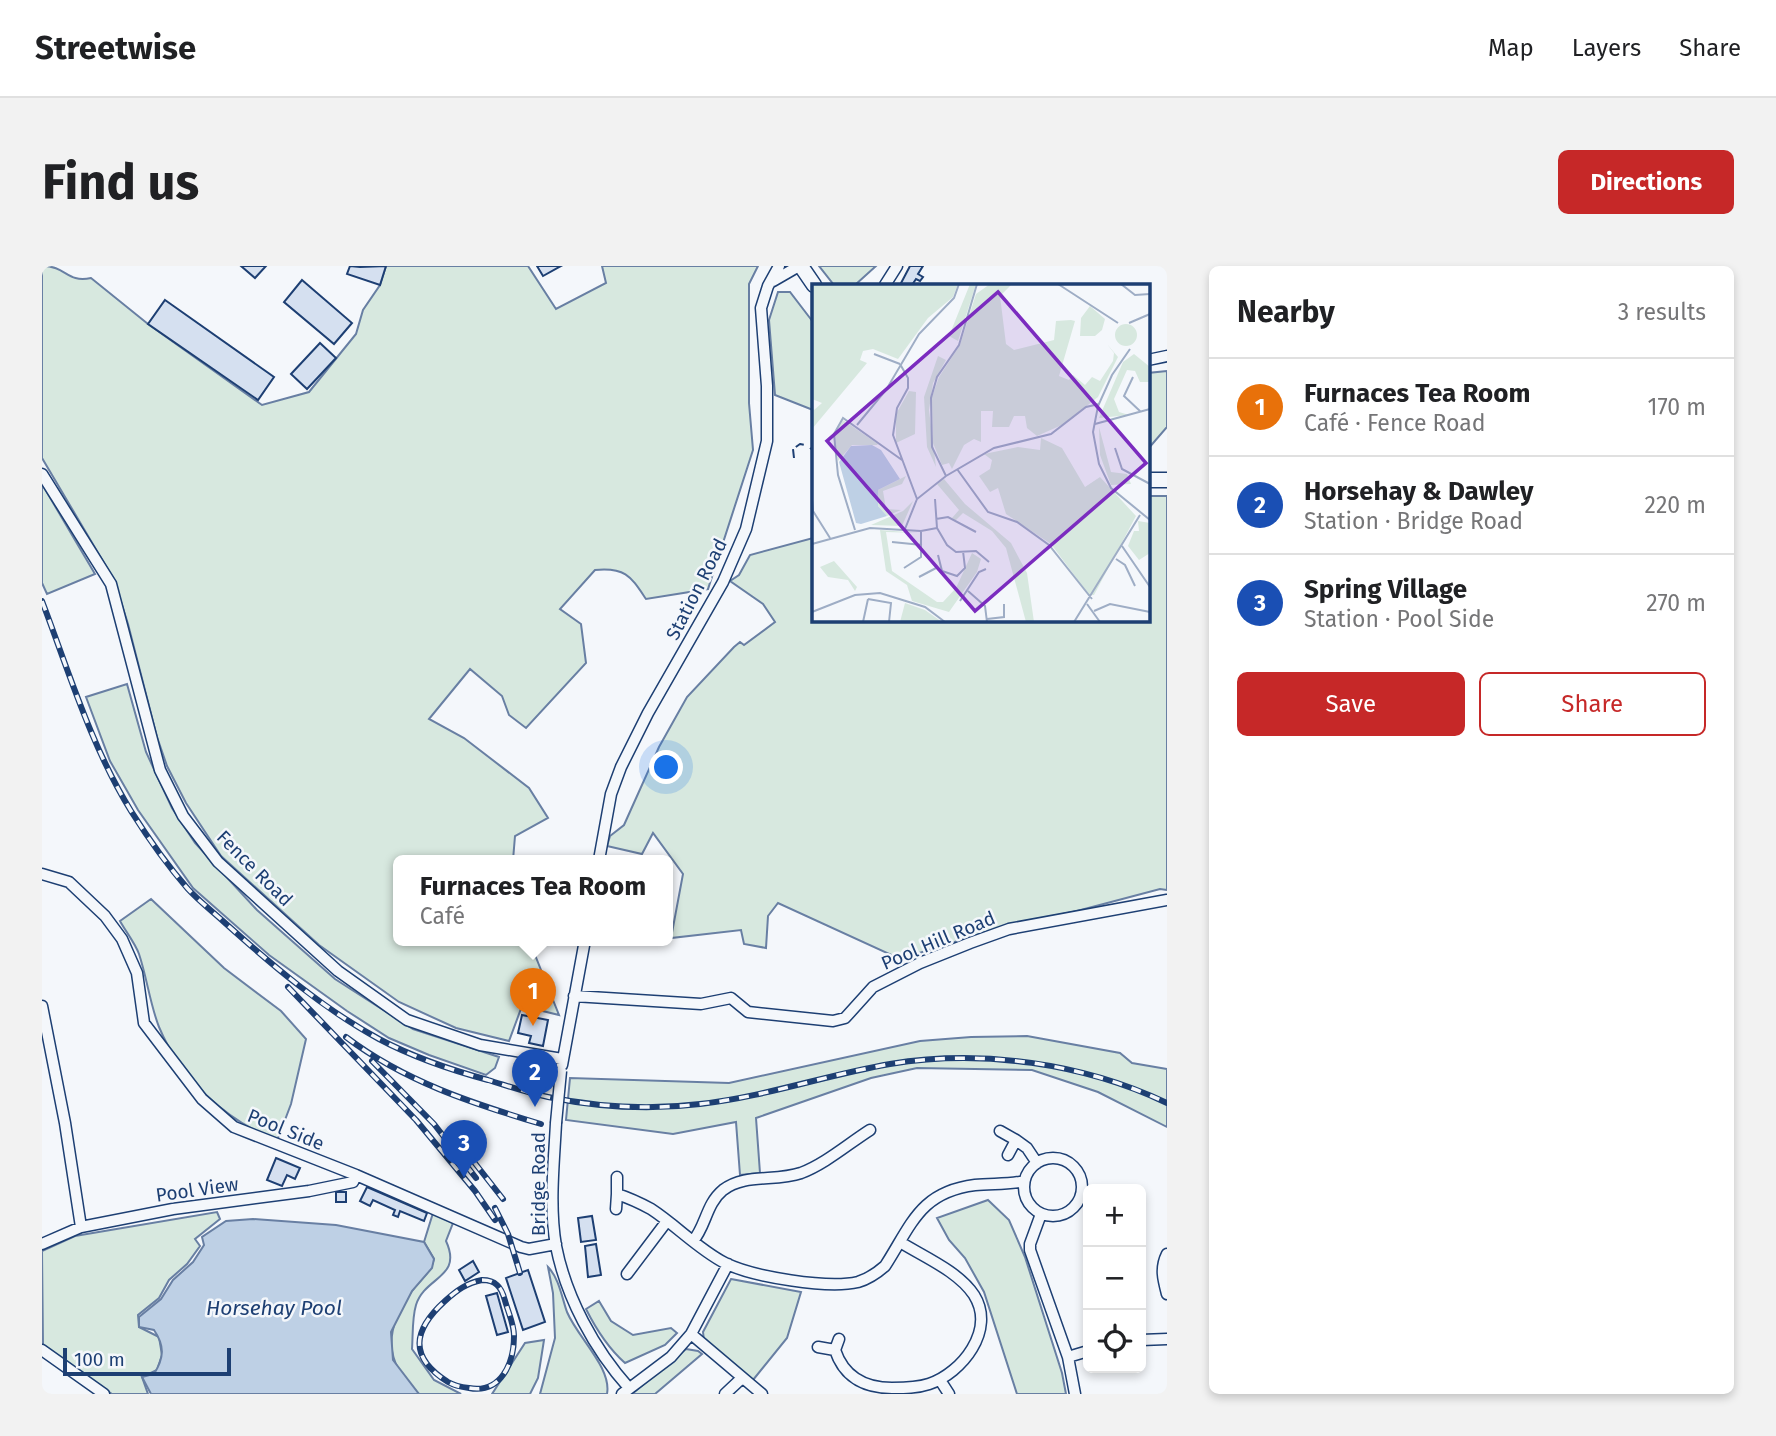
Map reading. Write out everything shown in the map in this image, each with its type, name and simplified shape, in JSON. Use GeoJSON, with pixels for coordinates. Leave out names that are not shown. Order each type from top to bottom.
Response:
{"type":"FeatureCollection","features":[{"type":"Feature","properties":{"kind":"main road"},"geometry":{"type":"LineString","coordinates":[[800,266],[813,284]]}},
{"type":"Feature","properties":{"kind":"street","name":"Station Road"},"geometry":{"type":"LineString","coordinates":[[600,855],[611,794],[621,767],[648,713],[723,582],[746,528],[768,441],[761,308],[779,266]]}},
{"type":"Feature","properties":{"kind":"street"},"geometry":{"type":"LineString","coordinates":[[773,281],[800,266]]}},
{"type":"Feature","properties":{"kind":"street"},"geometry":{"type":"LineString","coordinates":[[886,284],[897,266]]}},
{"type":"Feature","properties":{"kind":"street","name":"Fence Road"},"geometry":{"type":"LineString","coordinates":[[42,474],[111,584],[160,770],[183,816],[218,862],[338,971],[407,1020],[480,1045],[562,1059]]}},
{"type":"Feature","properties":{"kind":"street","name":"Pool Side"},"geometry":{"type":"LineString","coordinates":[[42,874],[69,882],[106,916],[122,939],[137,973],[144,1023],[202,1099],[234,1127],[356,1175],[521,1247],[528,1249],[556,1244]]}},
{"type":"Feature","properties":{"kind":"street","name":"Pool Hill Road"},"geometry":{"type":"LineString","coordinates":[[574,996],[701,1004],[731,998],[748,1013],[833,1021],[845,1018],[873,987],[970,943],[1009,929],[1167,900]]}},
{"type":"Feature","properties":{"kind":"street"},"geometry":{"type":"LineString","coordinates":[[574,996],[584,946]]}},
{"type":"Feature","properties":{"kind":"street","name":"Bridge Road"},"geometry":{"type":"LineString","coordinates":[[574,996],[562,1059],[556,1123],[553,1208],[556,1244],[578,1311],[625,1391]]}},
{"type":"Feature","properties":{"kind":"street"},"geometry":{"type":"LineString","coordinates":[[42,1006],[65,1123],[81,1227]]}},
{"type":"Feature","properties":{"kind":"street"},"geometry":{"type":"LineString","coordinates":[[693,1241],[712,1201],[726,1188],[746,1180],[799,1173],[870,1130]]}},
{"type":"Feature","properties":{"kind":"street"},"geometry":{"type":"LineString","coordinates":[[1000,1131],[1027,1148],[1037,1163]]}},
{"type":"Feature","properties":{"kind":"street"},"geometry":{"type":"LineString","coordinates":[[856,1139],[864,1150]]}},
{"type":"Feature","properties":{"kind":"street"},"geometry":{"type":"LineString","coordinates":[[1008,1155],[1016,1140]]}},
{"type":"Feature","properties":{"kind":"street"},"geometry":{"type":"LineString","coordinates":[[1049,1158],[1066,1161],[1076,1169],[1082,1182],[1081,1195],[1069,1211],[1052,1216],[1041,1214],[1026,1198],[1024,1181],[1037,1163],[1049,1158]]}},
{"type":"Feature","properties":{"kind":"street","name":"Pool View"},"geometry":{"type":"LineString","coordinates":[[42,1244],[81,1227],[173,1209],[309,1191],[353,1182],[356,1175]]}},
{"type":"Feature","properties":{"kind":"street"},"geometry":{"type":"LineString","coordinates":[[615,1209],[617,1177]]}},
{"type":"Feature","properties":{"kind":"street"},"geometry":{"type":"LineString","coordinates":[[617,1194],[638,1202],[728,1264],[785,1279],[826,1284],[866,1279],[879,1271],[920,1211],[941,1194],[965,1186],[1024,1181]]}},
{"type":"Feature","properties":{"kind":"street"},"geometry":{"type":"LineString","coordinates":[[1041,1214],[1030,1250],[1068,1357],[1074,1394]]}},
{"type":"Feature","properties":{"kind":"street"},"geometry":{"type":"LineString","coordinates":[[645,1273],[630,1270],[667,1221]]}},
{"type":"Feature","properties":{"kind":"street"},"geometry":{"type":"LineString","coordinates":[[818,1347],[837,1345],[840,1364],[859,1381],[877,1391],[919,1387],[940,1380],[956,1368],[974,1346],[981,1322],[972,1293],[959,1280],[900,1242]]}},
{"type":"Feature","properties":{"kind":"street"},"geometry":{"type":"LineString","coordinates":[[1167,1254],[1162,1275],[1167,1294]]}},
{"type":"Feature","properties":{"kind":"street"},"geometry":{"type":"LineString","coordinates":[[625,1391],[671,1357],[691,1334],[728,1264]]}},
{"type":"Feature","properties":{"kind":"street"},"geometry":{"type":"LineString","coordinates":[[691,1334],[762,1394]]}},
{"type":"Feature","properties":{"kind":"street"},"geometry":{"type":"LineString","coordinates":[[1146,1340],[1167,1339]]}},
{"type":"Feature","properties":{"kind":"street"},"geometry":{"type":"LineString","coordinates":[[42,1350],[104,1394]]}},
{"type":"Feature","properties":{"kind":"street"},"geometry":{"type":"LineString","coordinates":[[1068,1357],[1083,1352]]}},
{"type":"Feature","properties":{"kind":"street"},"geometry":{"type":"LineString","coordinates":[[725,1394],[742,1378]]}},
{"type":"Feature","properties":{"kind":"street"},"geometry":{"type":"LineString","coordinates":[[940,1380],[949,1394]]}},
{"type":"Feature","properties":{"kind":"shaded area"},"geometry":{"type":"Polygon","coordinates":[[[42,266],[57,269],[76,278],[91,278],[148,324],[262,405],[309,392],[356,334],[363,310],[380,285],[386,266],[528,266],[556,309],[606,283],[602,266],[758,266],[749,284],[749,403],[753,450],[708,589],[646,599],[636,585],[621,572],[595,570],[560,609],[581,624],[586,663],[526,728],[509,715],[502,696],[470,669],[429,719],[464,738],[529,788],[548,818],[515,836],[513,855],[393,855],[393,946],[531,946],[559,1015],[522,1006],[509,1041],[456,1028],[399,1002],[319,945],[221,856],[186,803],[167,766],[114,580],[42,458],[42,266]]]}},
{"type":"Feature","properties":{"kind":"shaded area"},"geometry":{"type":"Polygon","coordinates":[[[819,266],[876,266],[856,284],[833,284],[819,266]]]}},
{"type":"Feature","properties":{"kind":"shaded area"},"geometry":{"type":"Polygon","coordinates":[[[778,292],[790,292],[812,321],[812,410],[775,395],[769,320],[778,292]]]}},
{"type":"Feature","properties":{"kind":"shaded area"},"geometry":{"type":"Polygon","coordinates":[[[1167,371],[1167,427],[1150,447],[1150,373],[1167,371]]]}},
{"type":"Feature","properties":{"kind":"shaded area"},"geometry":{"type":"Polygon","coordinates":[[[42,484],[95,574],[47,594],[42,583],[42,484]]]}},
{"type":"Feature","properties":{"kind":"shaded area"},"geometry":{"type":"Polygon","coordinates":[[[1150,496],[1167,496],[1167,890],[1160,889],[1006,926],[900,959],[778,903],[768,916],[766,948],[744,944],[741,930],[673,938],[683,874],[673,860],[673,855],[669,855],[653,833],[642,854],[607,846],[610,836],[624,825],[659,747],[687,697],[734,647],[740,642],[744,645],[775,622],[763,604],[730,581],[739,575],[750,555],[812,538],[812,621],[1150,621],[1150,496]]]}},
{"type":"Feature","properties":{"kind":"shaded area"},"geometry":{"type":"Polygon","coordinates":[[[127,684],[146,752],[172,808],[195,843],[257,910],[335,979],[413,1029],[499,1057],[495,1068],[486,1075],[389,1038],[269,955],[193,888],[138,810],[110,761],[86,697],[127,684]]]}},
{"type":"Feature","properties":{"kind":"shaded area"},"geometry":{"type":"Polygon","coordinates":[[[151,899],[224,968],[281,1011],[306,1039],[291,1104],[277,1141],[223,1110],[193,1081],[168,1046],[156,1018],[139,954],[120,921],[151,899]]]}},
{"type":"Feature","properties":{"kind":"shaded area"},"geometry":{"type":"Polygon","coordinates":[[[1027,1036],[1120,1053],[1132,1063],[1167,1069],[1167,1127],[1098,1092],[1032,1070],[917,1068],[871,1078],[756,1118],[760,1173],[740,1175],[736,1122],[673,1134],[566,1120],[570,1078],[729,1083],[920,1041],[1027,1036]]]}},
{"type":"Feature","properties":{"kind":"shaded area"},"geometry":{"type":"Polygon","coordinates":[[[988,1200],[1009,1220],[1025,1257],[1062,1373],[1066,1394],[1017,1394],[984,1292],[965,1258],[949,1240],[937,1218],[988,1200]]]}},
{"type":"Feature","properties":{"kind":"shaded area"},"geometry":{"type":"Polygon","coordinates":[[[217,1212],[220,1219],[195,1239],[200,1246],[187,1264],[169,1280],[159,1298],[138,1315],[139,1327],[159,1337],[162,1355],[157,1370],[142,1377],[148,1394],[112,1394],[43,1345],[42,1251],[75,1236],[217,1212]]]}},
{"type":"Feature","properties":{"kind":"shaded area"},"geometry":{"type":"Polygon","coordinates":[[[433,1213],[453,1223],[446,1241],[450,1263],[421,1295],[416,1305],[412,1349],[434,1380],[461,1394],[419,1394],[398,1370],[393,1357],[391,1344],[396,1318],[434,1259],[424,1242],[433,1213]]]}},
{"type":"Feature","properties":{"kind":"shaded area"},"geometry":{"type":"Polygon","coordinates":[[[548,1267],[558,1282],[572,1322],[599,1363],[607,1384],[607,1394],[540,1394],[555,1338],[553,1293],[548,1267]]]}},
{"type":"Feature","properties":{"kind":"shaded area"},"geometry":{"type":"Polygon","coordinates":[[[731,1279],[801,1292],[787,1338],[753,1380],[704,1340],[703,1332],[731,1279]]]}},
{"type":"Feature","properties":{"kind":"shaded area"},"geometry":{"type":"Polygon","coordinates":[[[599,1301],[611,1321],[633,1335],[671,1328],[677,1333],[665,1345],[625,1363],[603,1338],[586,1309],[599,1301]]]}},
{"type":"Feature","properties":{"kind":"shaded area"},"geometry":{"type":"Polygon","coordinates":[[[544,1340],[538,1378],[530,1394],[492,1394],[525,1343],[544,1340]]]}},
{"type":"Feature","properties":{"kind":"shaded area"},"geometry":{"type":"Polygon","coordinates":[[[686,1349],[702,1354],[655,1394],[632,1394],[686,1349]]]}},
{"type":"Feature","properties":{"kind":"water","name":"Horsehay Pool"},"geometry":{"type":"Polygon","coordinates":[[[253,1219],[336,1225],[424,1242],[434,1259],[432,1268],[412,1291],[391,1332],[393,1360],[419,1394],[151,1394],[142,1377],[154,1374],[160,1363],[161,1347],[154,1330],[139,1327],[139,1317],[161,1299],[173,1280],[193,1262],[204,1245],[202,1237],[226,1221],[253,1219]]]}},
{"type":"Feature","properties":{"kind":"building"},"geometry":{"type":"Polygon","coordinates":[[[241,266],[266,266],[255,278],[241,266]]]}},
{"type":"Feature","properties":{"kind":"building"},"geometry":{"type":"Polygon","coordinates":[[[350,266],[386,266],[380,285],[347,274],[350,266]]]}},
{"type":"Feature","properties":{"kind":"building"},"geometry":{"type":"Polygon","coordinates":[[[537,266],[561,266],[543,276],[537,266]]]}},
{"type":"Feature","properties":{"kind":"building"},"geometry":{"type":"Polygon","coordinates":[[[910,266],[923,266],[918,274],[923,277],[920,281],[916,279],[913,284],[901,284],[910,266]]]}},
{"type":"Feature","properties":{"kind":"building"},"geometry":{"type":"Polygon","coordinates":[[[302,280],[352,323],[334,344],[284,302],[302,280]]]}},
{"type":"Feature","properties":{"kind":"building"},"geometry":{"type":"Polygon","coordinates":[[[165,300],[274,377],[258,400],[148,324],[165,300]]]}},
{"type":"Feature","properties":{"kind":"building"},"geometry":{"type":"Polygon","coordinates":[[[320,343],[336,358],[307,389],[291,374],[320,343]]]}},
{"type":"Feature","properties":{"kind":"building"},"geometry":{"type":"Polygon","coordinates":[[[522,1015],[548,1020],[543,1046],[529,1043],[531,1036],[518,1033],[522,1015]]]}},
{"type":"Feature","properties":{"kind":"building"},"geometry":{"type":"Polygon","coordinates":[[[521,1079],[534,1082],[533,1088],[520,1086],[521,1079]]]}},
{"type":"Feature","properties":{"kind":"building"},"geometry":{"type":"Polygon","coordinates":[[[276,1158],[300,1168],[295,1179],[287,1175],[282,1186],[267,1180],[276,1158]]]}},
{"type":"Feature","properties":{"kind":"building"},"geometry":{"type":"Polygon","coordinates":[[[367,1187],[427,1213],[424,1221],[400,1211],[398,1217],[393,1215],[395,1210],[373,1200],[370,1206],[360,1201],[367,1187]]]}},
{"type":"Feature","properties":{"kind":"building"},"geometry":{"type":"Polygon","coordinates":[[[336,1192],[346,1192],[346,1202],[336,1202],[336,1192]]]}},
{"type":"Feature","properties":{"kind":"building"},"geometry":{"type":"Polygon","coordinates":[[[592,1216],[596,1240],[581,1242],[578,1218],[592,1216]]]}},
{"type":"Feature","properties":{"kind":"building"},"geometry":{"type":"Polygon","coordinates":[[[596,1244],[601,1275],[588,1277],[585,1246],[596,1244]]]}},
{"type":"Feature","properties":{"kind":"building"},"geometry":{"type":"Polygon","coordinates":[[[473,1261],[479,1272],[465,1281],[459,1270],[473,1261]]]}},
{"type":"Feature","properties":{"kind":"building"},"geometry":{"type":"Polygon","coordinates":[[[528,1270],[545,1322],[523,1330],[506,1278],[528,1270]]]}},
{"type":"Feature","properties":{"kind":"building"},"geometry":{"type":"Polygon","coordinates":[[[497,1293],[508,1332],[497,1335],[486,1296],[497,1293]]]}},
{"type":"Feature","properties":{"kind":"railway"},"geometry":{"type":"LineString","coordinates":[[42,601],[104,761],[131,811],[188,889],[298,985],[337,1014],[405,1052],[533,1093],[586,1103],[624,1106],[662,1107],[724,1101],[890,1064],[960,1058],[996,1059],[1067,1069],[1135,1089],[1167,1103]]}},
{"type":"Feature","properties":{"kind":"railway"},"geometry":{"type":"LineString","coordinates":[[288,987],[416,1120],[475,1191],[495,1220]]}},
{"type":"Feature","properties":{"kind":"railway"},"geometry":{"type":"LineString","coordinates":[[346,1037],[391,1066],[439,1089],[541,1124]]}},
{"type":"Feature","properties":{"kind":"railway"},"geometry":{"type":"LineString","coordinates":[[372,1061],[434,1124],[476,1178]]}},
{"type":"Feature","properties":{"kind":"railway"},"geometry":{"type":"LineString","coordinates":[[474,1162],[503,1199]]}},
{"type":"Feature","properties":{"kind":"railway"},"geometry":{"type":"LineString","coordinates":[[495,1208],[508,1234],[520,1273]]}},
{"type":"Feature","properties":{"kind":"railway"},"geometry":{"type":"LineString","coordinates":[[482,1280],[494,1283],[503,1294],[514,1332],[513,1346],[508,1366],[497,1381],[480,1389],[461,1387],[448,1382],[426,1363],[421,1353],[421,1333],[426,1322],[449,1297],[467,1285],[482,1280]]}},
{"type":"Feature","properties":{"kind":"fence"},"geometry":{"type":"LineString","coordinates":[[794,458],[793,449],[800,444],[805,445]]}},
{"type":"Feature","properties":{"kind":"place","name":"Furnaces Tea Room"},"geometry":{"type":"Point","coordinates":[533,1026]}},
{"type":"Feature","properties":{"kind":"place","name":"Horsehay & Dawley"},"geometry":{"type":"Point","coordinates":[535,1107]}},
{"type":"Feature","properties":{"kind":"place","name":"Spring Village"},"geometry":{"type":"Point","coordinates":[464,1178]}}]}
